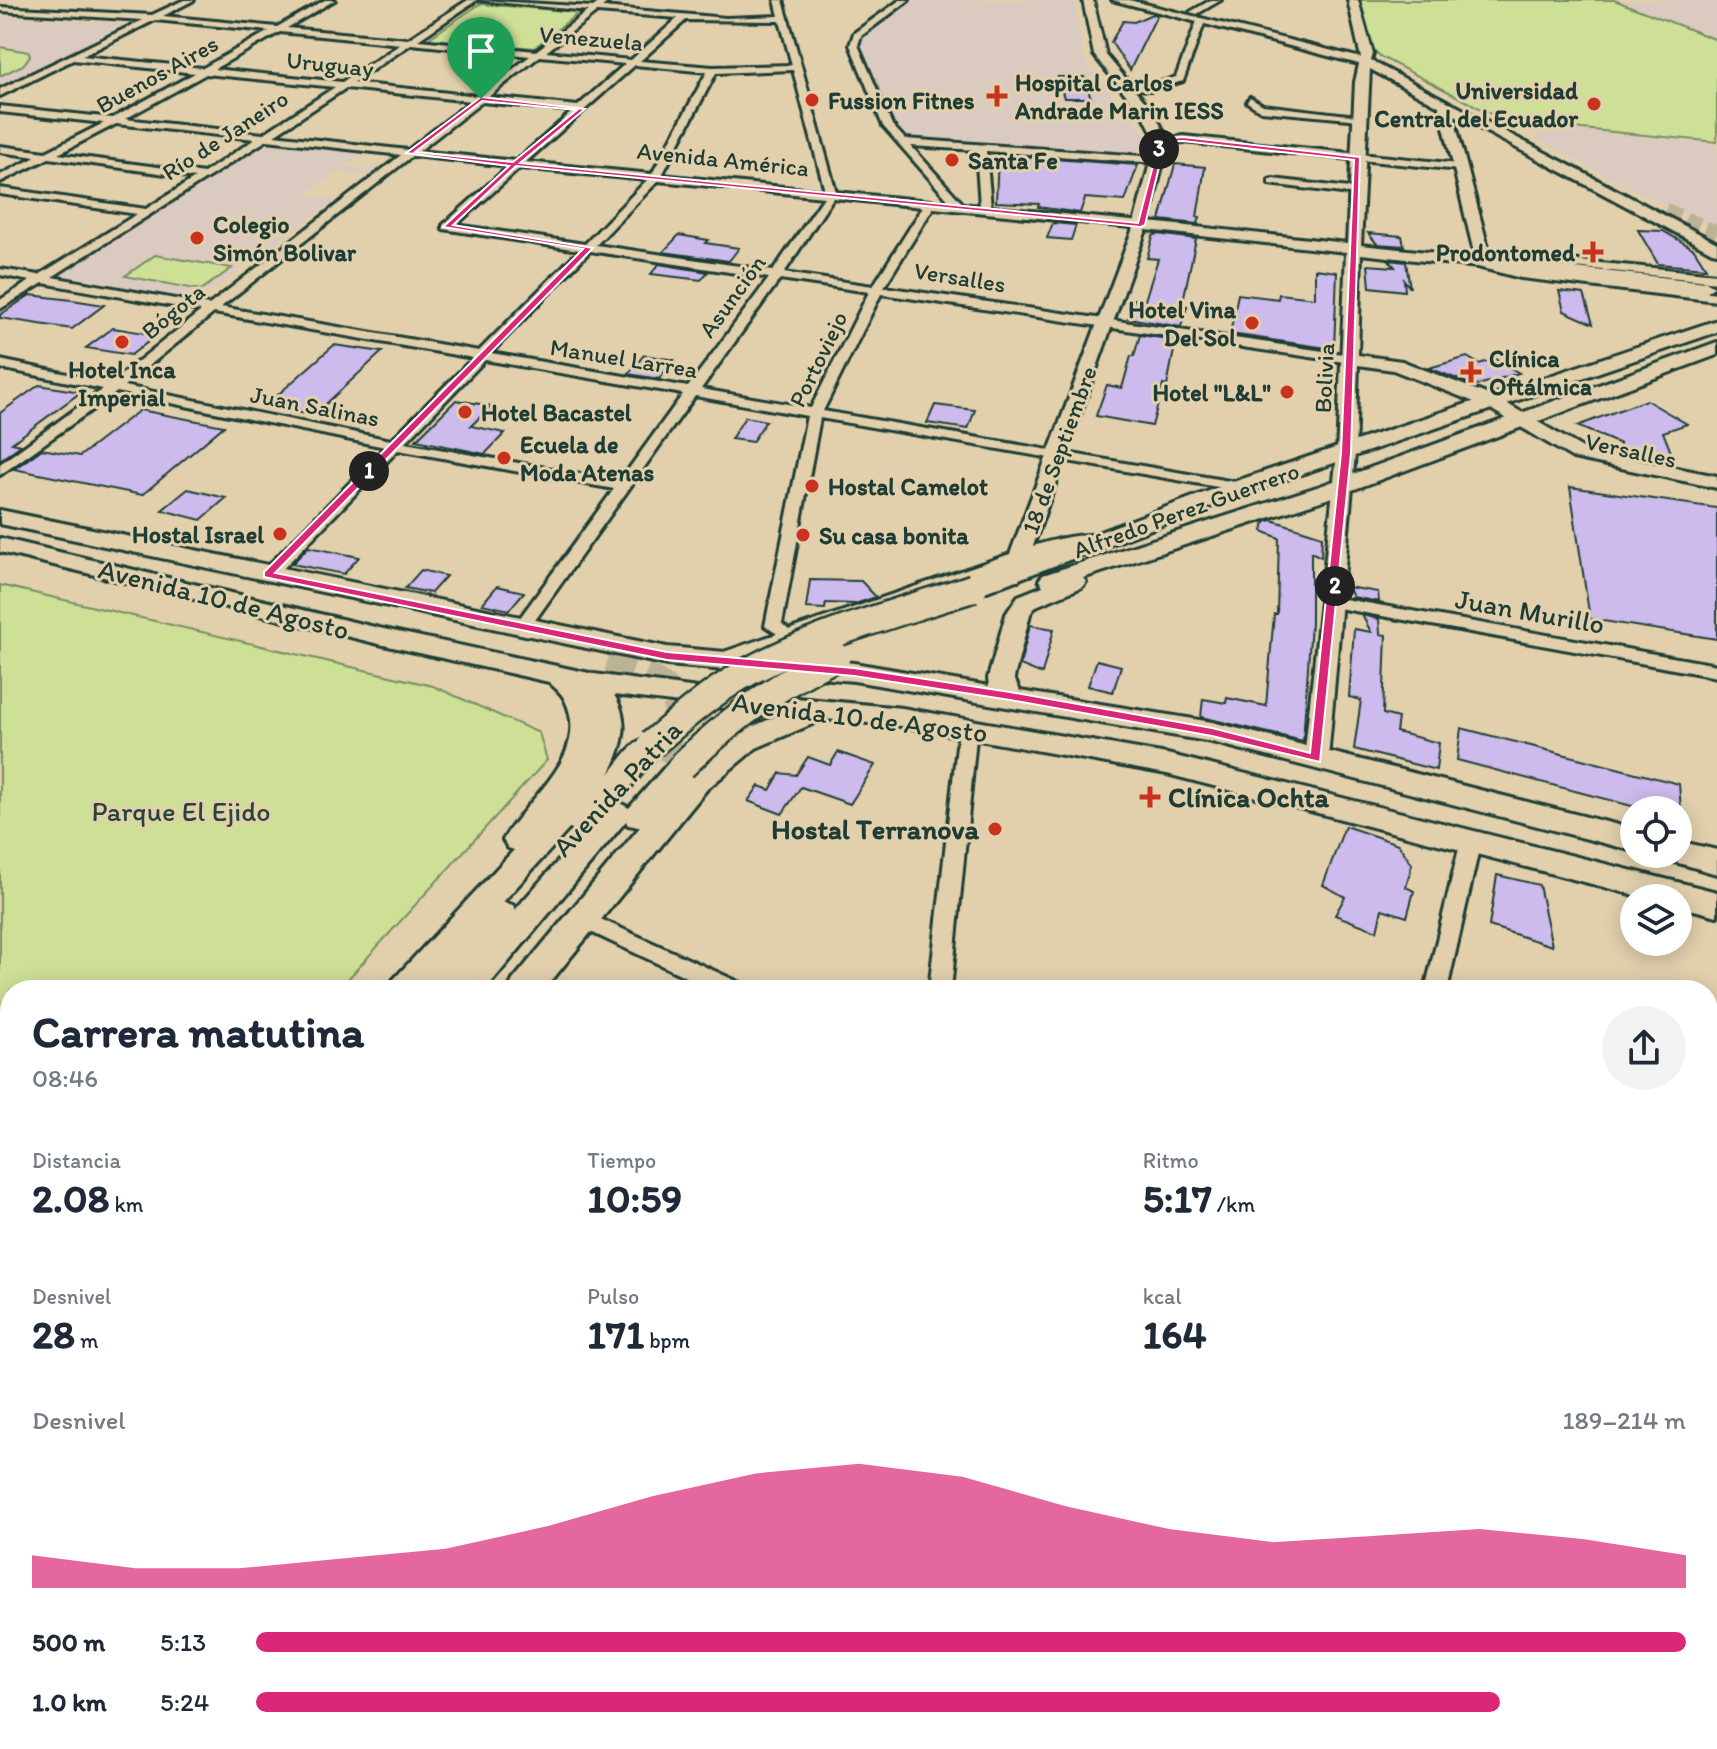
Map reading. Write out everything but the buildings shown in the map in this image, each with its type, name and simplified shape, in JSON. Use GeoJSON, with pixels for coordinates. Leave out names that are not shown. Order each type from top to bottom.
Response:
{"type":"FeatureCollection","features":[{"type":"Feature","properties":{"kind":"main road","name":"Alfredo Perez Guerrero"},"geometry":{"type":"LineString","coordinates":[[977,596],[1015,567],[1099,541],[1241,487],[1484,406],[1607,360],[1717,326]]}},
{"type":"Feature","properties":{"kind":"main road","name":"Alfredo Perez Guerrero"},"geometry":{"type":"LineString","coordinates":[[977,596],[1127,556],[1344,485],[1717,348]]}},
{"type":"Feature","properties":{"kind":"main road","name":"Avenida 10 de Agosto"},"geometry":{"type":"LineString","coordinates":[[0,517],[667,656],[854,672],[1212,732],[1620,836]]}},
{"type":"Feature","properties":{"kind":"main road","name":"Avenida 10 de Agosto"},"geometry":{"type":"LineString","coordinates":[[0,545],[558,676],[600,674],[712,699],[825,708],[968,728],[1167,764],[1717,904]]}},
{"type":"Feature","properties":{"kind":"main road"},"geometry":{"type":"LineString","coordinates":[[1010,696],[1003,688],[1001,678],[1018,614],[1027,601],[1044,592],[1111,570],[1127,556]]}},
{"type":"Feature","properties":{"kind":"main road"},"geometry":{"type":"LineString","coordinates":[[297,617],[330,587],[364,611],[600,674],[611,721],[609,748],[587,790],[422,980]]}},
{"type":"Feature","properties":{"kind":"main road","name":"Avenida Patria"},"geometry":{"type":"LineString","coordinates":[[423,980],[665,757],[798,673],[977,596]]}},
{"type":"Feature","properties":{"kind":"main road","name":"Avenida Patria"},"geometry":{"type":"LineString","coordinates":[[499,980],[714,693],[742,675],[779,658],[977,596]]}},
{"type":"Feature","properties":{"kind":"main road"},"geometry":{"type":"LineString","coordinates":[[422,980],[578,758],[584,728],[578,699],[558,676]]}},
{"type":"Feature","properties":{"kind":"main road"},"geometry":{"type":"LineString","coordinates":[[533,980],[585,920],[667,814],[705,775],[739,745],[825,708]]}},
{"type":"Feature","properties":{"kind":"main road"},"geometry":{"type":"LineString","coordinates":[[474,980],[665,757]]}},
{"type":"Feature","properties":{"kind":"main road"},"geometry":{"type":"LineString","coordinates":[[1692,856],[1717,862]]}},
{"type":"Feature","properties":{"kind":"street"},"geometry":{"type":"LineString","coordinates":[[0,93],[190,0]]}},
{"type":"Feature","properties":{"kind":"street","name":"Buenos Aires"},"geometry":{"type":"LineString","coordinates":[[0,179],[115,121],[331,0]]}},
{"type":"Feature","properties":{"kind":"street","name":"Río de Janeiro"},"geometry":{"type":"LineString","coordinates":[[0,305],[473,0]]}},
{"type":"Feature","properties":{"kind":"street"},"geometry":{"type":"LineString","coordinates":[[481,0],[683,18],[784,18]]}},
{"type":"Feature","properties":{"kind":"street","name":"Bógota"},"geometry":{"type":"LineString","coordinates":[[0,471],[607,0]]}},
{"type":"Feature","properties":{"kind":"street"},"geometry":{"type":"LineString","coordinates":[[779,0],[831,194]]}},
{"type":"Feature","properties":{"kind":"street"},"geometry":{"type":"LineString","coordinates":[[905,0],[854,40],[888,126],[959,206]]}},
{"type":"Feature","properties":{"kind":"street"},"geometry":{"type":"LineString","coordinates":[[1088,0],[1099,53],[1158,127],[1162,140],[1141,225]]}},
{"type":"Feature","properties":{"kind":"street"},"geometry":{"type":"LineString","coordinates":[[1117,0],[1197,16],[1366,58],[1665,210]]}},
{"type":"Feature","properties":{"kind":"street"},"geometry":{"type":"LineString","coordinates":[[1146,0],[1197,16]]}},
{"type":"Feature","properties":{"kind":"street"},"geometry":{"type":"LineString","coordinates":[[1123,86],[1163,86],[1180,79],[1197,16],[1217,0]]}},
{"type":"Feature","properties":{"kind":"street","name":"Bolivia"},"geometry":{"type":"LineString","coordinates":[[1316,759],[1344,485],[1357,159],[1361,82],[1366,58],[1353,0]]}},
{"type":"Feature","properties":{"kind":"street","name":"Venezuela"},"geometry":{"type":"LineString","coordinates":[[0,9],[154,18],[713,70],[796,67]]}},
{"type":"Feature","properties":{"kind":"street"},"geometry":{"type":"LineString","coordinates":[[515,164],[582,109],[683,18]]}},
{"type":"Feature","properties":{"kind":"street","name":"Uruguay"},"geometry":{"type":"LineString","coordinates":[[74,58],[582,109]]}},
{"type":"Feature","properties":{"kind":"street"},"geometry":{"type":"LineString","coordinates":[[1366,58],[1395,79],[1717,249]]}},
{"type":"Feature","properties":{"kind":"street"},"geometry":{"type":"LineString","coordinates":[[268,575],[656,177],[713,70]]}},
{"type":"Feature","properties":{"kind":"street"},"geometry":{"type":"LineString","coordinates":[[1361,82],[1376,77],[1395,79]]}},
{"type":"Feature","properties":{"kind":"street"},"geometry":{"type":"LineString","coordinates":[[1250,100],[1261,108],[1360,117]]}},
{"type":"Feature","properties":{"kind":"street"},"geometry":{"type":"LineString","coordinates":[[1445,106],[1484,262]]}},
{"type":"Feature","properties":{"kind":"street","name":"Avenida América"},"geometry":{"type":"LineString","coordinates":[[0,109],[515,164],[1355,247],[1713,287]]}},
{"type":"Feature","properties":{"kind":"street"},"geometry":{"type":"LineString","coordinates":[[1450,122],[1494,122]]}},
{"type":"Feature","properties":{"kind":"street"},"geometry":{"type":"LineString","coordinates":[[1162,140],[1183,139],[1459,167]]}},
{"type":"Feature","properties":{"kind":"street"},"geometry":{"type":"LineString","coordinates":[[903,142],[1157,160]]}},
{"type":"Feature","properties":{"kind":"street"},"geometry":{"type":"LineString","coordinates":[[981,148],[986,209]]}},
{"type":"Feature","properties":{"kind":"street"},"geometry":{"type":"LineString","coordinates":[[0,149],[204,176]]}},
{"type":"Feature","properties":{"kind":"street","name":"Versalles"},"geometry":{"type":"LineString","coordinates":[[515,164],[447,227],[1396,365],[1460,393],[1511,423],[1545,450],[1594,471],[1717,490]]}},
{"type":"Feature","properties":{"kind":"street"},"geometry":{"type":"LineString","coordinates":[[1273,182],[1358,192]]}},
{"type":"Feature","properties":{"kind":"street"},"geometry":{"type":"LineString","coordinates":[[0,191],[145,212]]}},
{"type":"Feature","properties":{"kind":"street","name":"Asunción"},"geometry":{"type":"LineString","coordinates":[[522,626],[776,276],[831,194]]}},
{"type":"Feature","properties":{"kind":"street","name":"Portoviejo"},"geometry":{"type":"LineString","coordinates":[[788,636],[773,626],[814,415],[877,289],[931,203]]}},
{"type":"Feature","properties":{"kind":"street","name":"18 de Septiembre"},"geometry":{"type":"LineString","coordinates":[[1015,567],[1141,225]]}},
{"type":"Feature","properties":{"kind":"street","name":"Avenida América"},"geometry":{"type":"LineString","coordinates":[[1441,257],[1521,274],[1713,287]]}},
{"type":"Feature","properties":{"kind":"street","name":"Manuel Larrea"},"geometry":{"type":"LineString","coordinates":[[0,272],[1241,487]]}},
{"type":"Feature","properties":{"kind":"street","name":"Juan Salinas"},"geometry":{"type":"LineString","coordinates":[[0,364],[394,445],[622,486]]}},
{"type":"Feature","properties":{"kind":"street","name":"Bógota"},"geometry":{"type":"LineString","coordinates":[[0,463],[108,388]]}},
{"type":"Feature","properties":{"kind":"street","name":"Versalles"},"geometry":{"type":"LineString","coordinates":[[1511,423],[1597,459],[1717,482]]}},
{"type":"Feature","properties":{"kind":"street"},"geometry":{"type":"LineString","coordinates":[[720,661],[788,636],[1015,567]]}},
{"type":"Feature","properties":{"kind":"street","name":"Juan Murillo"},"geometry":{"type":"LineString","coordinates":[[1333,602],[1717,671]]}},
{"type":"Feature","properties":{"kind":"street"},"geometry":{"type":"LineString","coordinates":[[941,980],[968,728]]}},
{"type":"Feature","properties":{"kind":"street"},"geometry":{"type":"LineString","coordinates":[[1438,980],[1471,840]]}},
{"type":"Feature","properties":{"kind":"street"},"geometry":{"type":"LineString","coordinates":[[585,920],[714,980]]}},
{"type":"Feature","properties":{"kind":"shaded area","name":"Hospital Carlos Andrade Marin IESS"},"geometry":{"type":"Polygon","coordinates":[[[911,0],[1072,0],[1076,7],[1083,59],[1143,132],[1142,151],[1131,154],[926,141],[904,135],[890,122],[859,49],[864,33],[874,32],[880,25],[878,23],[911,0]]]}},
{"type":"Feature","properties":{"kind":"shaded area","name":"Universidad Central del Ecuador"},"geometry":{"type":"Polygon","coordinates":[[[1360,0],[1717,0],[1717,230],[1599,173],[1536,138],[1538,132],[1556,134],[1555,125],[1495,116],[1381,57],[1360,14],[1360,0]]]}},
{"type":"Feature","properties":{"kind":"shaded area"},"geometry":{"type":"Polygon","coordinates":[[[0,16],[126,24],[0,85],[0,16]]]}},
{"type":"Feature","properties":{"kind":"shaded area","name":"Colegio Simón Bolivar"},"geometry":{"type":"Polygon","coordinates":[[[261,140],[364,152],[345,166],[378,170],[369,176],[336,172],[305,195],[337,199],[195,303],[50,277],[261,140]]]}},
{"type":"Feature","properties":{"kind":"green space","name":"Universidad Central del Ecuador"},"geometry":{"type":"Polygon","coordinates":[[[1360,0],[1614,0],[1717,40],[1717,142],[1582,129],[1495,116],[1381,57],[1367,38],[1360,0]]]}},
{"type":"Feature","properties":{"kind":"green space"},"geometry":{"type":"Polygon","coordinates":[[[480,4],[579,12],[534,48],[428,39],[480,4]]]}},
{"type":"Feature","properties":{"kind":"green space"},"geometry":{"type":"Polygon","coordinates":[[[0,47],[29,52],[30,56],[23,65],[0,76],[0,47]]]}},
{"type":"Feature","properties":{"kind":"green space"},"geometry":{"type":"Polygon","coordinates":[[[155,255],[232,268],[201,290],[125,276],[155,255]]]}},
{"type":"Feature","properties":{"kind":"green space","name":"Parque El Ejido"},"geometry":{"type":"Polygon","coordinates":[[[0,585],[433,686],[539,733],[547,760],[347,980],[0,980],[0,585]]]}},
{"type":"Feature","properties":{"kind":"tunnel"},"geometry":{"type":"LineString","coordinates":[[1665,210],[1717,233]]}},
{"type":"Feature","properties":{"kind":"tunnel"},"geometry":{"type":"LineString","coordinates":[[606,665],[635,672],[657,682],[673,700],[681,729],[662,761]]}},
{"type":"Feature","properties":{"kind":"place","name":"Hospital Carlos Andrade Marin IESS"},"geometry":{"type":"Point","coordinates":[997,96]}},
{"type":"Feature","properties":{"kind":"place","name":"Fussion Fitnes"},"geometry":{"type":"Point","coordinates":[812,100]}},
{"type":"Feature","properties":{"kind":"place","name":"Universidad Central del Ecuador"},"geometry":{"type":"Point","coordinates":[1594,104]}},
{"type":"Feature","properties":{"kind":"place","name":"Santa Fe"},"geometry":{"type":"Point","coordinates":[952,160]}},
{"type":"Feature","properties":{"kind":"place","name":"Colegio Simón Bolivar"},"geometry":{"type":"Point","coordinates":[197,238]}},
{"type":"Feature","properties":{"kind":"place","name":"Prodontomed"},"geometry":{"type":"Point","coordinates":[1593,252]}},
{"type":"Feature","properties":{"kind":"place","name":"Hotel Vina Del Sol"},"geometry":{"type":"Point","coordinates":[1252,323]}},
{"type":"Feature","properties":{"kind":"place","name":"Hotel Inca Imperial"},"geometry":{"type":"Point","coordinates":[122,342]}},
{"type":"Feature","properties":{"kind":"place","name":"Clínica Oftálmica"},"geometry":{"type":"Point","coordinates":[1471,372]}},
{"type":"Feature","properties":{"kind":"place","name":"Hotel \"L&L\""},"geometry":{"type":"Point","coordinates":[1287,392]}},
{"type":"Feature","properties":{"kind":"place","name":"Hotel Bacastel"},"geometry":{"type":"Point","coordinates":[465,412]}},
{"type":"Feature","properties":{"kind":"place","name":"Ecuela de Moda Atenas"},"geometry":{"type":"Point","coordinates":[504,458]}},
{"type":"Feature","properties":{"kind":"place","name":"Hostal Camelot"},"geometry":{"type":"Point","coordinates":[812,486]}},
{"type":"Feature","properties":{"kind":"place","name":"Hostal Israel"},"geometry":{"type":"Point","coordinates":[280,534]}},
{"type":"Feature","properties":{"kind":"place","name":"Su casa bonita"},"geometry":{"type":"Point","coordinates":[803,535]}},
{"type":"Feature","properties":{"kind":"place","name":"Clínica Ochta"},"geometry":{"type":"Point","coordinates":[1150,797]}},
{"type":"Feature","properties":{"kind":"place","name":"Hostal Terranova"},"geometry":{"type":"Point","coordinates":[995,829]}},
{"type":"Feature","properties":{"kind":"route"},"geometry":{"type":"LineString","coordinates":[[481,99],[409,153],[515,164],[518,165],[1141,225],[1162,140],[1183,139],[1357,159],[1346,453],[1316,759],[1212,732],[1010,696],[854,672],[667,656],[268,575],[589,248],[447,227],[515,164],[582,109],[481,99]]}}]}
